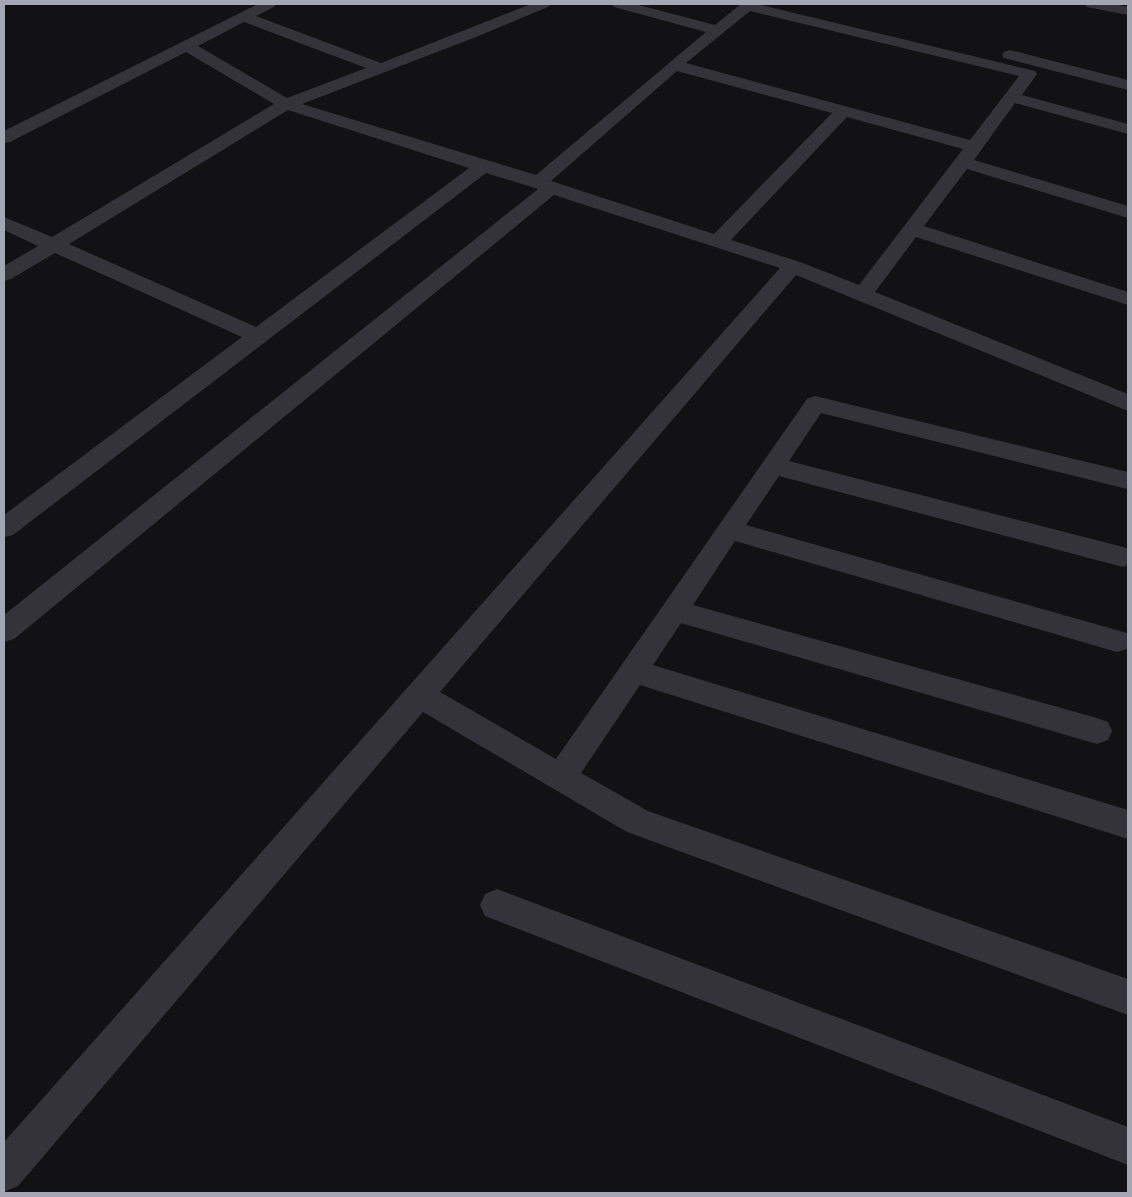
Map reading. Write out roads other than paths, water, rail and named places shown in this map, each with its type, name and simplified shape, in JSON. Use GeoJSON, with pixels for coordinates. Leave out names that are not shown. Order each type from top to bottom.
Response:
{"type":"FeatureCollection","features":[{"type":"Feature","properties":{"kind":"street"},"geometry":{"type":"LineString","coordinates":[[4,138],[269,4]]}},
{"type":"Feature","properties":{"kind":"street"},"geometry":{"type":"LineString","coordinates":[[4,275],[286,104],[471,34],[544,4]]}},
{"type":"Feature","properties":{"kind":"street"},"geometry":{"type":"LineString","coordinates":[[619,4],[718,30]]}},
{"type":"Feature","properties":{"kind":"street"},"geometry":{"type":"LineString","coordinates":[[1092,4],[1128,11]]}},
{"type":"Feature","properties":{"kind":"street"},"geometry":{"type":"LineString","coordinates":[[4,631],[545,185],[674,65],[748,5],[1029,74],[862,294]]}},
{"type":"Feature","properties":{"kind":"street"},"geometry":{"type":"LineString","coordinates":[[843,13],[1128,85]]}},
{"type":"Feature","properties":{"kind":"street"},"geometry":{"type":"LineString","coordinates":[[244,17],[380,68]]}},
{"type":"Feature","properties":{"kind":"street"},"geometry":{"type":"LineString","coordinates":[[186,46],[286,104],[545,185],[793,266],[1128,403]]}},
{"type":"Feature","properties":{"kind":"street"},"geometry":{"type":"LineString","coordinates":[[674,65],[974,146]]}},
{"type":"Feature","properties":{"kind":"street"},"geometry":{"type":"LineString","coordinates":[[1011,98],[1128,129]]}},
{"type":"Feature","properties":{"kind":"street"},"geometry":{"type":"LineString","coordinates":[[718,242],[843,111]]}},
{"type":"Feature","properties":{"kind":"street"},"geometry":{"type":"LineString","coordinates":[[962,162],[1128,212]]}},
{"type":"Feature","properties":{"kind":"street"},"geometry":{"type":"LineString","coordinates":[[4,528],[483,166]]}},
{"type":"Feature","properties":{"kind":"street"},"geometry":{"type":"LineString","coordinates":[[4,223],[258,336]]}},
{"type":"Feature","properties":{"kind":"street"},"geometry":{"type":"LineString","coordinates":[[912,229],[1128,299]]}},
{"type":"Feature","properties":{"kind":"street"},"geometry":{"type":"LineString","coordinates":[[4,1172],[793,266]]}},
{"type":"Feature","properties":{"kind":"street"},"geometry":{"type":"LineString","coordinates":[[561,777],[815,404],[1127,480]]}},
{"type":"Feature","properties":{"kind":"street"},"geometry":{"type":"LineString","coordinates":[[773,466],[1123,557]]}},
{"type":"Feature","properties":{"kind":"street"},"geometry":{"type":"LineString","coordinates":[[729,530],[1117,641]]}},
{"type":"Feature","properties":{"kind":"street"},"geometry":{"type":"LineString","coordinates":[[674,610],[1097,731]]}},
{"type":"Feature","properties":{"kind":"street"},"geometry":{"type":"LineString","coordinates":[[633,671],[1128,825]]}},
{"type":"Feature","properties":{"kind":"street"},"geometry":{"type":"LineString","coordinates":[[420,695],[638,822],[1128,997]]}},
{"type":"Feature","properties":{"kind":"street"},"geometry":{"type":"LineString","coordinates":[[497,905],[1128,1146]]}}]}
